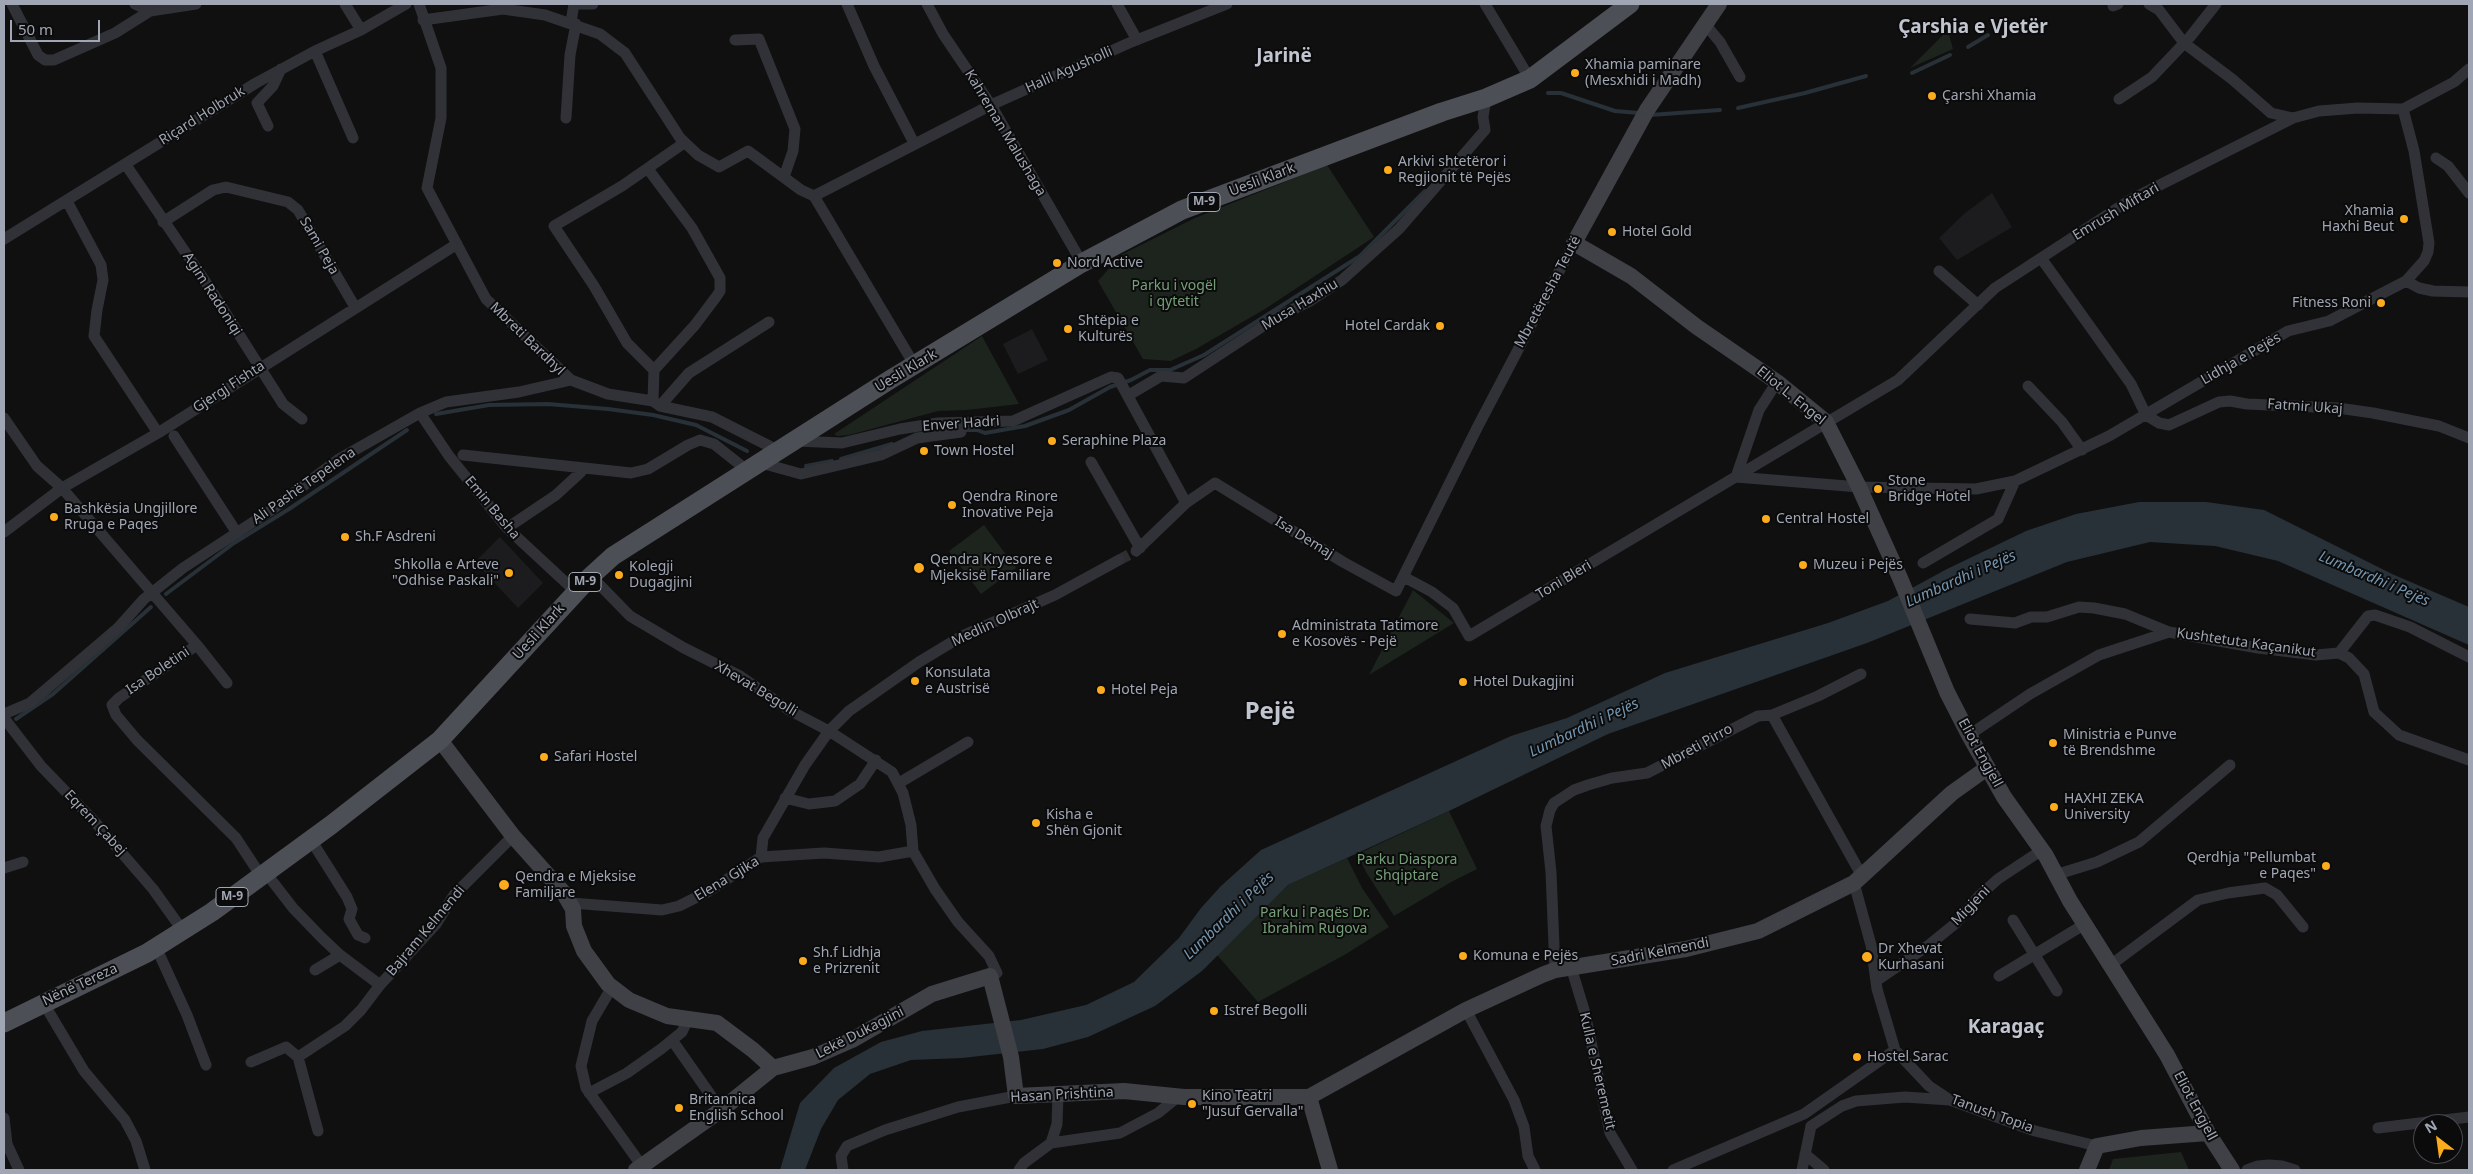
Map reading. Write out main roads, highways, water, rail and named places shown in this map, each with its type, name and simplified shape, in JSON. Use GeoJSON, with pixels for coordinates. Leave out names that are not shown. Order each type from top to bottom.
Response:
{"type":"FeatureCollection","features":[{"type":"Feature","properties":{"kind":"main road","name":"Uesli Klark"},"geometry":{"type":"LineString","coordinates":[[440,740],[590,576],[613,556],[796,441],[890,379],[915,366],[992,316],[1082,263],[1182,210],[1442,112],[1486,98],[1530,79],[1630,4]]}},
{"type":"Feature","properties":{"kind":"main road","name":"Nënë Tereza"},"geometry":{"type":"LineString","coordinates":[[4,1022],[156,947],[183,931],[263,875],[440,740]]}},
{"type":"Feature","properties":{"kind":"water","name":"Lumbardhi i Pejës"},"geometry":{"type":"Polygon","coordinates":[[[2139,502],[2206,502],[2264,510],[2392,574],[2469,607],[2469,645],[2278,561],[2215,546],[2150,542],[2067,562],[1867,643],[1608,734],[1449,811],[1288,885],[1202,971],[1155,1006],[1088,1037],[1043,1049],[962,1058],[911,1060],[870,1074],[838,1100],[821,1129],[805,1170],[780,1170],[800,1103],[834,1068],[881,1042],[922,1031],[1021,1020],[1086,1005],[1134,982],[1179,938],[1201,908],[1221,886],[1261,850],[1511,736],[1567,718],[1665,673],[1828,623],[1888,601],[1947,569],[2026,531],[2076,514],[2139,502]]]}},
{"type":"Feature","properties":{"kind":"waterway"},"geometry":{"type":"LineString","coordinates":[[1968,47],[1988,35]]}},
{"type":"Feature","properties":{"kind":"waterway"},"geometry":{"type":"LineString","coordinates":[[1912,73],[1950,55]]}},
{"type":"Feature","properties":{"kind":"waterway"},"geometry":{"type":"LineString","coordinates":[[1738,108],[1805,93],[1866,76]]}},
{"type":"Feature","properties":{"kind":"waterway"},"geometry":{"type":"LineString","coordinates":[[1548,93],[1561,93],[1615,111],[1639,113]]}},
{"type":"Feature","properties":{"kind":"waterway"},"geometry":{"type":"LineString","coordinates":[[1650,115],[1720,110]]}},
{"type":"Feature","properties":{"kind":"waterway"},"geometry":{"type":"LineString","coordinates":[[962,430],[977,430],[985,433],[1025,426],[1069,410],[1110,387],[1131,380],[1150,370],[1170,370],[1204,355],[1360,256],[1425,191]]}},
{"type":"Feature","properties":{"kind":"waterway"},"geometry":{"type":"LineString","coordinates":[[436,414],[489,405],[548,404],[608,409],[653,415],[696,425],[747,451]]}},
{"type":"Feature","properties":{"kind":"waterway"},"geometry":{"type":"LineString","coordinates":[[166,594],[234,543],[289,509],[407,430]]}},
{"type":"Feature","properties":{"kind":"waterway"},"geometry":{"type":"LineString","coordinates":[[841,459],[892,444]]}},
{"type":"Feature","properties":{"kind":"waterway"},"geometry":{"type":"LineString","coordinates":[[806,466],[832,461]]}},
{"type":"Feature","properties":{"kind":"waterway"},"geometry":{"type":"LineString","coordinates":[[16,719],[53,694],[151,607]]}},
{"type":"Feature","properties":{"kind":"tunnel"},"geometry":{"type":"LineString","coordinates":[[1119,560],[1136,551]]}},
{"type":"Feature","properties":{"kind":"place","name":"Xhamia paminare (Mesxhidi i Madh)"},"geometry":{"type":"Point","coordinates":[1575,73]}},
{"type":"Feature","properties":{"kind":"place","name":"Çarshi Xhamia"},"geometry":{"type":"Point","coordinates":[1932,96]}},
{"type":"Feature","properties":{"kind":"place","name":"Arkivi shtetëror i Regjionit të Pejës"},"geometry":{"type":"Point","coordinates":[1388,170]}},
{"type":"Feature","properties":{"kind":"place","name":"Xhamia Haxhi Beut"},"geometry":{"type":"Point","coordinates":[2404,219]}},
{"type":"Feature","properties":{"kind":"place","name":"Hotel Gold"},"geometry":{"type":"Point","coordinates":[1612,232]}},
{"type":"Feature","properties":{"kind":"place","name":"Nord Active"},"geometry":{"type":"Point","coordinates":[1057,263]}},
{"type":"Feature","properties":{"kind":"place","name":"Fitness Roni"},"geometry":{"type":"Point","coordinates":[2381,303]}},
{"type":"Feature","properties":{"kind":"place","name":"Hotel Cardak"},"geometry":{"type":"Point","coordinates":[1440,326]}},
{"type":"Feature","properties":{"kind":"place","name":"Shtëpia e Kulturës"},"geometry":{"type":"Point","coordinates":[1068,329]}},
{"type":"Feature","properties":{"kind":"place","name":"Seraphine Plaza"},"geometry":{"type":"Point","coordinates":[1052,441]}},
{"type":"Feature","properties":{"kind":"place","name":"Town Hostel"},"geometry":{"type":"Point","coordinates":[924,451]}},
{"type":"Feature","properties":{"kind":"place","name":"Stone Bridge Hotel"},"geometry":{"type":"Point","coordinates":[1878,489]}},
{"type":"Feature","properties":{"kind":"place","name":"Qendra Rinore Inovative Peja"},"geometry":{"type":"Point","coordinates":[952,505]}},
{"type":"Feature","properties":{"kind":"place","name":"Bashkësia Ungjillore Rruga e Paqes"},"geometry":{"type":"Point","coordinates":[54,517]}},
{"type":"Feature","properties":{"kind":"place","name":"Central Hostel"},"geometry":{"type":"Point","coordinates":[1766,519]}},
{"type":"Feature","properties":{"kind":"place","name":"Sh.F Asdreni"},"geometry":{"type":"Point","coordinates":[345,537]}},
{"type":"Feature","properties":{"kind":"place","name":"Muzeu i Pejës"},"geometry":{"type":"Point","coordinates":[1803,565]}},
{"type":"Feature","properties":{"kind":"place","name":"Qendra Kryesore e Mjeksisë Familiare"},"geometry":{"type":"Point","coordinates":[919,568]}},
{"type":"Feature","properties":{"kind":"place","name":"Shkolla e Arteve \"Odhise Paskali\""},"geometry":{"type":"Point","coordinates":[509,573]}},
{"type":"Feature","properties":{"kind":"place","name":"Kolegji Dugagjini"},"geometry":{"type":"Point","coordinates":[619,575]}},
{"type":"Feature","properties":{"kind":"place","name":"Administrata Tatimore e Kosovës - Pejë"},"geometry":{"type":"Point","coordinates":[1282,634]}},
{"type":"Feature","properties":{"kind":"place","name":"Konsulata e Austrisë"},"geometry":{"type":"Point","coordinates":[915,681]}},
{"type":"Feature","properties":{"kind":"place","name":"Hotel Dukagjini"},"geometry":{"type":"Point","coordinates":[1463,682]}},
{"type":"Feature","properties":{"kind":"place","name":"Hotel Peja"},"geometry":{"type":"Point","coordinates":[1101,690]}},
{"type":"Feature","properties":{"kind":"place","name":"Ministria e Punve të Brendshme"},"geometry":{"type":"Point","coordinates":[2053,743]}},
{"type":"Feature","properties":{"kind":"place","name":"Safari Hostel"},"geometry":{"type":"Point","coordinates":[544,757]}},
{"type":"Feature","properties":{"kind":"place","name":"HAXHI ZEKA University"},"geometry":{"type":"Point","coordinates":[2054,807]}},
{"type":"Feature","properties":{"kind":"place","name":"Kisha e Shën Gjonit"},"geometry":{"type":"Point","coordinates":[1036,823]}},
{"type":"Feature","properties":{"kind":"place","name":"Qerdhja \"Pellumbat e Paqes\""},"geometry":{"type":"Point","coordinates":[2326,866]}},
{"type":"Feature","properties":{"kind":"place","name":"Qendra e Mjeksise Familjare"},"geometry":{"type":"Point","coordinates":[504,885]}},
{"type":"Feature","properties":{"kind":"place","name":"Komuna e Pejës"},"geometry":{"type":"Point","coordinates":[1463,956]}},
{"type":"Feature","properties":{"kind":"place","name":"Dr Xhevat Kurhasani"},"geometry":{"type":"Point","coordinates":[1867,957]}},
{"type":"Feature","properties":{"kind":"place","name":"Sh.f Lidhja e Prizrenit"},"geometry":{"type":"Point","coordinates":[803,961]}},
{"type":"Feature","properties":{"kind":"place","name":"Istref Begolli"},"geometry":{"type":"Point","coordinates":[1214,1011]}},
{"type":"Feature","properties":{"kind":"place","name":"Hostel Sarac"},"geometry":{"type":"Point","coordinates":[1857,1057]}},
{"type":"Feature","properties":{"kind":"place","name":"Kino Teatri \"Jusuf Gervalla\""},"geometry":{"type":"Point","coordinates":[1192,1104]}},
{"type":"Feature","properties":{"kind":"place","name":"Britannica English School"},"geometry":{"type":"Point","coordinates":[679,1108]}},
{"type":"Feature","properties":{"kind":"district","name":"Çarshia e Vjetër"},"geometry":{"type":"Point","coordinates":[1973,28]}},
{"type":"Feature","properties":{"kind":"district","name":"Jarinë"},"geometry":{"type":"Point","coordinates":[1284,57]}},
{"type":"Feature","properties":{"kind":"district","name":"Pejë"},"geometry":{"type":"Point","coordinates":[1270,712]}},
{"type":"Feature","properties":{"kind":"district","name":"Karagaç"},"geometry":{"type":"Point","coordinates":[2006,1028]}},
{"type":"Feature","properties":{"kind":"park label","name":"Parku i vogël i qytetit"},"geometry":{"type":"Point","coordinates":[1174,294]}},
{"type":"Feature","properties":{"kind":"park label","name":"Parku Diaspora Shqiptare"},"geometry":{"type":"Point","coordinates":[1407,868]}},
{"type":"Feature","properties":{"kind":"park label","name":"Parku i Paqës Dr. Ibrahim Rugova"},"geometry":{"type":"Point","coordinates":[1315,922]}}]}
